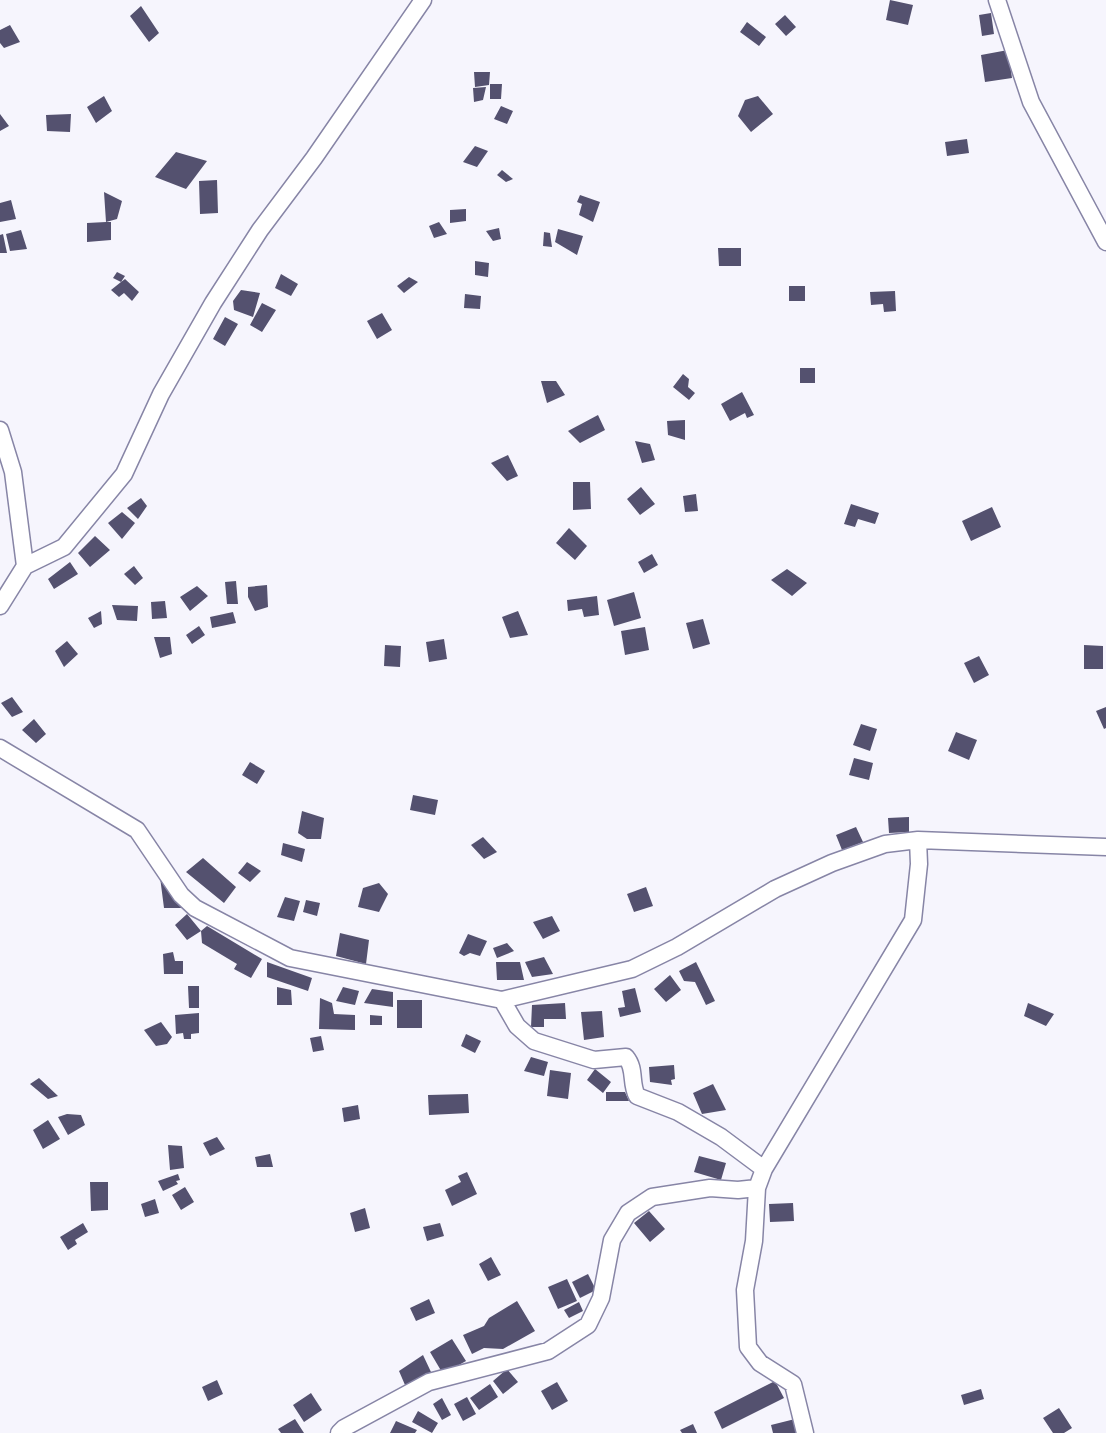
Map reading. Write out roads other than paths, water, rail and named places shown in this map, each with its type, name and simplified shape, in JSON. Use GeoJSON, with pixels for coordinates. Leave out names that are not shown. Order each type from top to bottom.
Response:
{"type":"FeatureCollection","features":[{"type":"Feature","properties":{"kind":"street"},"geometry":{"type":"LineString","coordinates":[[0,606],[25,566],[64,547],[124,474],[161,394],[213,303],[260,230],[314,158],[422,0]]}},
{"type":"Feature","properties":{"kind":"street"},"geometry":{"type":"LineString","coordinates":[[997,0],[1031,102],[1106,242]]}},
{"type":"Feature","properties":{"kind":"street"},"geometry":{"type":"LineString","coordinates":[[0,430],[13,472],[25,566]]}},
{"type":"Feature","properties":{"kind":"street"},"geometry":{"type":"LineString","coordinates":[[0,748],[137,830],[181,896],[195,908],[290,958],[502,1000],[632,968],[677,947],[774,889],[832,862],[885,844],[918,840],[1106,847]]}},
{"type":"Feature","properties":{"kind":"street"},"geometry":{"type":"LineString","coordinates":[[805,1433],[793,1384],[760,1363],[748,1348],[744,1290],[754,1241],[757,1188],[764,1169],[913,920],[919,864],[918,840]]}},
{"type":"Feature","properties":{"kind":"street"},"geometry":{"type":"LineString","coordinates":[[502,1000],[517,1026],[534,1041],[594,1060],[626,1057],[632,1064],[633,1088],[637,1096],[678,1112],[721,1137],[764,1169]]}},
{"type":"Feature","properties":{"kind":"street"},"geometry":{"type":"LineString","coordinates":[[339,1433],[344,1428],[429,1382],[548,1351],[588,1324],[601,1298],[612,1240],[628,1213],[652,1197],[710,1188],[738,1190],[757,1188]]}}]}
